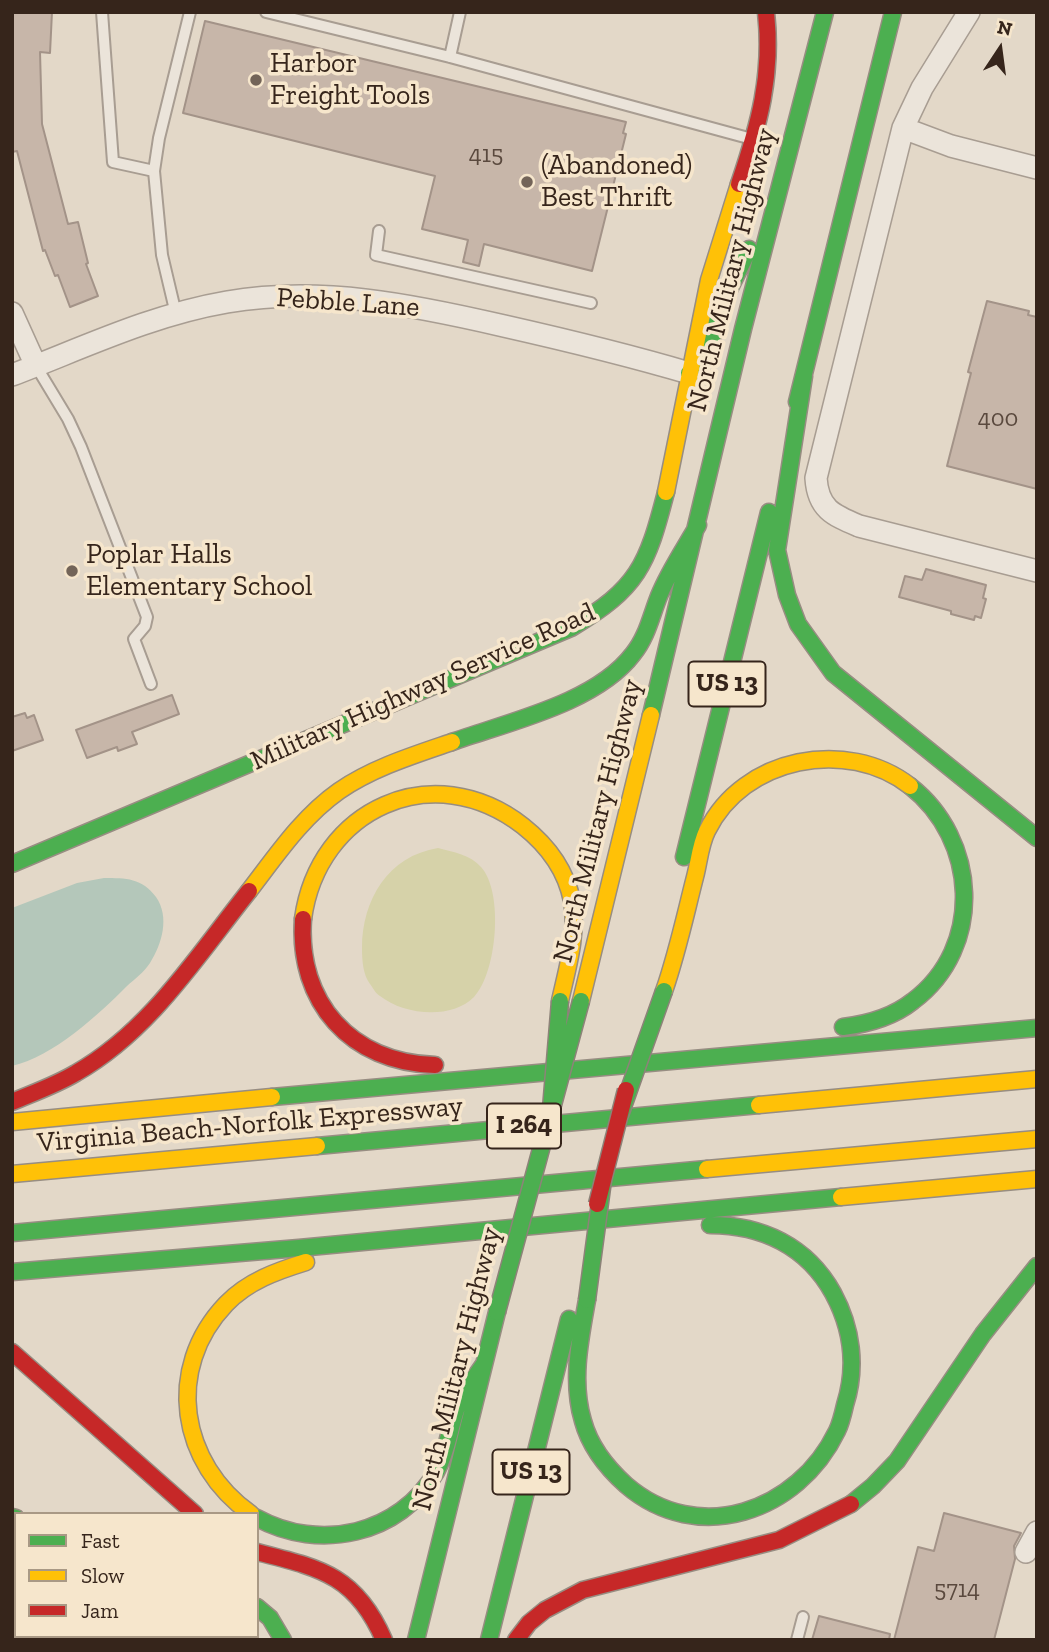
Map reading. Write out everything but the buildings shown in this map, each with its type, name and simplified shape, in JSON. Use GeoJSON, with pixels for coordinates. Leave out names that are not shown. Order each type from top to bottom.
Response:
{"type":"FeatureCollection","features":[{"type":"Feature","properties":{"kind":"main road","name":"Military Highway Service Road"},"geometry":{"type":"LineString","coordinates":[[12,864],[571,628],[601,610],[622,593],[641,569],[648,555],[675,454],[710,277],[766,87],[769,52],[766,12]]}},
{"type":"Feature","properties":{"kind":"main road","name":"North Military Highway"},"geometry":{"type":"LineString","coordinates":[[416,1640],[497,1312],[580,1001],[778,190],[825,12]]}},
{"type":"Feature","properties":{"kind":"main road","name":"US 13"},"geometry":{"type":"LineString","coordinates":[[657,992],[893,12]]}},
{"type":"Feature","properties":{"kind":"main road"},"geometry":{"type":"LineString","coordinates":[[689,373],[706,357],[724,300],[778,190]]}},
{"type":"Feature","properties":{"kind":"main road"},"geometry":{"type":"LineString","coordinates":[[804,376],[778,550],[787,596],[798,624],[833,673],[1037,838]]}},
{"type":"Feature","properties":{"kind":"main road"},"geometry":{"type":"LineString","coordinates":[[12,1102],[76,1073],[101,1058],[130,1034],[159,1005],[295,832],[319,808],[345,788],[402,761],[569,701],[623,666],[640,648],[663,587],[698,525]]}},
{"type":"Feature","properties":{"kind":"main road"},"geometry":{"type":"LineString","coordinates":[[547,1224],[720,1224],[778,1237],[811,1262],[839,1303],[848,1327],[852,1357],[847,1408],[838,1433],[809,1475],[768,1504],[746,1513],[703,1518],[684,1516],[639,1498],[620,1483],[601,1461],[587,1435],[580,1411],[580,1302],[603,1180],[620,1115],[707,831],[732,798],[752,781],[775,769],[820,757],[862,761],[890,771],[924,796],[953,835],[965,877],[965,905],[960,934],[935,981],[918,998],[894,1014],[861,1024],[814,1031],[688,1059]]}},
{"type":"Feature","properties":{"kind":"main road"},"geometry":{"type":"LineString","coordinates":[[551,1109],[559,1002],[574,934],[573,905],[568,886],[546,847],[529,829],[501,809],[456,794],[408,796],[368,813],[351,824],[334,841],[320,861],[310,883],[302,926],[304,956],[310,980],[320,1003],[335,1024],[353,1041],[373,1054],[418,1066],[452,1064],[594,1067]]}},
{"type":"Feature","properties":{"kind":"main road"},"geometry":{"type":"LineString","coordinates":[[12,1122],[462,1078],[1037,1028]]}},
{"type":"Feature","properties":{"kind":"main road","name":"Virginia Beach-Norfolk Expressway"},"geometry":{"type":"LineString","coordinates":[[12,1174],[1037,1079]]}},
{"type":"Feature","properties":{"kind":"main road","name":"I 264"},"geometry":{"type":"LineString","coordinates":[[12,1233],[1037,1139]]}},
{"type":"Feature","properties":{"kind":"main road"},"geometry":{"type":"LineString","coordinates":[[12,1272],[1037,1179]]}},
{"type":"Feature","properties":{"kind":"main road"},"geometry":{"type":"LineString","coordinates":[[249,1512],[222,1490],[207,1471],[196,1448],[188,1419],[188,1371],[195,1348],[206,1327],[235,1295],[282,1266],[428,1236]]}},
{"type":"Feature","properties":{"kind":"main road"},"geometry":{"type":"LineString","coordinates":[[516,1640],[527,1623],[562,1599],[583,1590],[779,1540],[846,1508],[873,1486],[897,1461],[983,1334],[1037,1266]]}},
{"type":"Feature","properties":{"kind":"main road","name":"US 13"},"geometry":{"type":"LineString","coordinates":[[489,1640],[580,1302]]}},
{"type":"Feature","properties":{"kind":"main road"},"geometry":{"type":"LineString","coordinates":[[12,1352],[193,1512]]}},
{"type":"Feature","properties":{"kind":"main road"},"geometry":{"type":"LineString","coordinates":[[259,1519],[305,1535],[329,1536],[378,1526],[400,1514],[416,1502],[442,1459],[457,1408],[484,1364]]}},
{"type":"Feature","properties":{"kind":"main road"},"geometry":{"type":"LineString","coordinates":[[259,1553],[321,1570],[363,1604],[378,1623],[384,1640]]}},
{"type":"Feature","properties":{"kind":"main road"},"geometry":{"type":"LineString","coordinates":[[259,1609],[270,1618],[283,1640]]}},
{"type":"Feature","properties":{"kind":"street"},"geometry":{"type":"LineString","coordinates":[[969,12],[922,88],[903,128],[816,478],[817,491],[824,506],[834,515],[859,526],[1037,571]]}},
{"type":"Feature","properties":{"kind":"street"},"geometry":{"type":"LineString","coordinates":[[903,128],[951,146],[1037,168]]}},
{"type":"Feature","properties":{"kind":"street","name":"Pebble Lane"},"geometry":{"type":"LineString","coordinates":[[12,375],[131,327],[176,314],[226,302],[271,296],[315,295],[380,300],[424,307],[603,348],[689,373]]}},
{"type":"Feature","properties":{"kind":"street"},"geometry":{"type":"LineString","coordinates":[[12,313],[36,366]]}},
{"type":"Feature","properties":{"kind":"street"},"geometry":{"type":"LineString","coordinates":[[1026,1552],[1037,1532]]}},
{"type":"Feature","properties":{"kind":"lane"},"geometry":{"type":"LineString","coordinates":[[102,12],[113,162],[154,171]]}},
{"type":"Feature","properties":{"kind":"lane"},"geometry":{"type":"LineString","coordinates":[[176,314],[163,255],[154,171],[159,138],[190,12]]}},
{"type":"Feature","properties":{"kind":"lane"},"geometry":{"type":"LineString","coordinates":[[266,12],[450,57],[752,139]]}},
{"type":"Feature","properties":{"kind":"lane"},"geometry":{"type":"LineString","coordinates":[[450,57],[460,12]]}},
{"type":"Feature","properties":{"kind":"lane"},"geometry":{"type":"LineString","coordinates":[[379,231],[376,255],[592,303]]}},
{"type":"Feature","properties":{"kind":"lane"},"geometry":{"type":"LineString","coordinates":[[36,366],[68,419],[81,447],[147,617],[145,626],[134,639],[151,684]]}},
{"type":"Feature","properties":{"kind":"lane"},"geometry":{"type":"LineString","coordinates":[[797,1640],[803,1617]]}},
{"type":"Feature","properties":{"kind":"shaded area"},"geometry":{"type":"Polygon","coordinates":[[[438,848],[467,857],[481,867],[493,894],[495,932],[488,970],[474,997],[453,1009],[440,1012],[414,1011],[390,1002],[377,994],[370,984],[363,962],[363,930],[373,897],[392,870],[405,860],[438,848]]]}},
{"type":"Feature","properties":{"kind":"shaded area"},"geometry":{"type":"Polygon","coordinates":[[[104,878],[133,880],[145,886],[156,897],[163,913],[163,930],[154,956],[139,975],[74,1034],[43,1054],[12,1066],[12,908],[77,883],[104,878]]]}},
{"type":"Feature","properties":{"kind":"traffic: fast"},"geometry":{"type":"LineString","coordinates":[[651,715],[743,329],[825,12]]}},
{"type":"Feature","properties":{"kind":"traffic: fast"},"geometry":{"type":"LineString","coordinates":[[797,402],[893,12]]}},
{"type":"Feature","properties":{"kind":"traffic: fast"},"geometry":{"type":"LineString","coordinates":[[689,373],[706,357],[724,300],[749,249]]}},
{"type":"Feature","properties":{"kind":"traffic: fast"},"geometry":{"type":"LineString","coordinates":[[804,376],[777,550],[787,595],[798,624],[833,673],[1037,838]]}},
{"type":"Feature","properties":{"kind":"traffic: fast"},"geometry":{"type":"LineString","coordinates":[[12,864],[571,628],[611,600],[636,573],[653,539],[666,492]]}},
{"type":"Feature","properties":{"kind":"traffic: fast"},"geometry":{"type":"LineString","coordinates":[[684,857],[769,512]]}},
{"type":"Feature","properties":{"kind":"traffic: fast"},"geometry":{"type":"LineString","coordinates":[[452,742],[550,709],[597,686],[617,671],[642,641],[663,587],[698,525]]}},
{"type":"Feature","properties":{"kind":"traffic: fast"},"geometry":{"type":"LineString","coordinates":[[843,1027],[880,1019],[913,1001],[936,978],[952,952],[962,923],[964,893],[960,863],[949,834],[933,808],[910,786]]}},
{"type":"Feature","properties":{"kind":"traffic: fast"},"geometry":{"type":"LineString","coordinates":[[620,1115],[664,991]]}},
{"type":"Feature","properties":{"kind":"traffic: fast"},"geometry":{"type":"LineString","coordinates":[[551,1109],[560,1001]]}},
{"type":"Feature","properties":{"kind":"traffic: fast"},"geometry":{"type":"LineString","coordinates":[[497,1312],[581,1001]]}},
{"type":"Feature","properties":{"kind":"traffic: fast"},"geometry":{"type":"LineString","coordinates":[[272,1097],[1037,1028]]}},
{"type":"Feature","properties":{"kind":"traffic: fast"},"geometry":{"type":"LineString","coordinates":[[317,1146],[759,1105]]}},
{"type":"Feature","properties":{"kind":"traffic: fast"},"geometry":{"type":"LineString","coordinates":[[12,1233],[707,1169]]}},
{"type":"Feature","properties":{"kind":"traffic: fast"},"geometry":{"type":"LineString","coordinates":[[587,1300],[603,1180]]}},
{"type":"Feature","properties":{"kind":"traffic: fast"},"geometry":{"type":"LineString","coordinates":[[12,1272],[841,1197]]}},
{"type":"Feature","properties":{"kind":"traffic: fast"},"geometry":{"type":"LineString","coordinates":[[587,1300],[578,1360],[579,1406],[590,1439],[612,1471],[626,1485],[654,1504],[684,1514],[714,1517],[744,1512],[772,1500],[798,1482],[820,1459],[838,1428],[851,1376],[851,1348],[845,1320],[833,1293],[822,1277],[796,1251],[765,1234],[748,1229],[710,1225]]}},
{"type":"Feature","properties":{"kind":"traffic: fast"},"geometry":{"type":"LineString","coordinates":[[851,1504],[897,1461],[983,1334],[1037,1266]]}},
{"type":"Feature","properties":{"kind":"traffic: fast"},"geometry":{"type":"LineString","coordinates":[[416,1640],[497,1312]]}},
{"type":"Feature","properties":{"kind":"traffic: fast"},"geometry":{"type":"LineString","coordinates":[[489,1640],[569,1319]]}},
{"type":"Feature","properties":{"kind":"traffic: fast"},"geometry":{"type":"LineString","coordinates":[[259,1519],[306,1534],[331,1535],[380,1523],[402,1511],[421,1493],[436,1472],[459,1404],[484,1364]]}},
{"type":"Feature","properties":{"kind":"traffic: fast"},"geometry":{"type":"LineString","coordinates":[[259,1609],[270,1618],[283,1640]]}},
{"type":"Feature","properties":{"kind":"traffic: fast"},"geometry":{"type":"LineString","coordinates":[[19,1638],[26,1640]]}},
{"type":"Feature","properties":{"kind":"traffic: slow"},"geometry":{"type":"LineString","coordinates":[[666,492],[709,280],[739,184]]}},
{"type":"Feature","properties":{"kind":"traffic: slow"},"geometry":{"type":"LineString","coordinates":[[581,1001],[651,715]]}},
{"type":"Feature","properties":{"kind":"traffic: slow"},"geometry":{"type":"LineString","coordinates":[[249,891],[301,825],[339,791],[379,769],[452,742]]}},
{"type":"Feature","properties":{"kind":"traffic: slow"},"geometry":{"type":"LineString","coordinates":[[664,991],[681,935],[705,836],[723,806],[745,786],[770,771],[798,762],[828,759],[857,762],[885,771],[910,786]]}},
{"type":"Feature","properties":{"kind":"traffic: slow"},"geometry":{"type":"LineString","coordinates":[[303,919],[313,881],[331,848],[355,823],[385,805],[418,796],[453,796],[488,805],[523,826],[540,841],[565,879],[572,901],[574,926],[560,1001]]}},
{"type":"Feature","properties":{"kind":"traffic: slow"},"geometry":{"type":"LineString","coordinates":[[759,1105],[1037,1079]]}},
{"type":"Feature","properties":{"kind":"traffic: slow"},"geometry":{"type":"LineString","coordinates":[[12,1122],[272,1097]]}},
{"type":"Feature","properties":{"kind":"traffic: slow"},"geometry":{"type":"LineString","coordinates":[[707,1169],[1037,1139]]}},
{"type":"Feature","properties":{"kind":"traffic: slow"},"geometry":{"type":"LineString","coordinates":[[12,1174],[317,1146]]}},
{"type":"Feature","properties":{"kind":"traffic: slow"},"geometry":{"type":"LineString","coordinates":[[841,1197],[1037,1179]]}},
{"type":"Feature","properties":{"kind":"traffic: slow"},"geometry":{"type":"LineString","coordinates":[[249,1512],[227,1493],[208,1469],[196,1443],[189,1415],[188,1386],[194,1357],[206,1330],[235,1296],[263,1278],[306,1262]]}},
{"type":"Feature","properties":{"kind":"traffic: jam"},"geometry":{"type":"LineString","coordinates":[[739,184],[763,100],[768,57],[766,12]]}},
{"type":"Feature","properties":{"kind":"traffic: jam"},"geometry":{"type":"LineString","coordinates":[[12,1102],[76,1073],[127,1036],[171,991],[249,891]]}},
{"type":"Feature","properties":{"kind":"traffic: jam"},"geometry":{"type":"LineString","coordinates":[[303,919],[309,977],[320,1001],[335,1022],[355,1040],[378,1053],[405,1062],[435,1065]]}},
{"type":"Feature","properties":{"kind":"traffic: jam"},"geometry":{"type":"LineString","coordinates":[[597,1204],[626,1090]]}},
{"type":"Feature","properties":{"kind":"traffic: jam"},"geometry":{"type":"LineString","coordinates":[[12,1352],[193,1512]]}},
{"type":"Feature","properties":{"kind":"traffic: jam"},"geometry":{"type":"LineString","coordinates":[[516,1640],[529,1623],[545,1610],[583,1590],[779,1540],[851,1504]]}},
{"type":"Feature","properties":{"kind":"traffic: jam"},"geometry":{"type":"LineString","coordinates":[[259,1553],[299,1563],[334,1578],[361,1601],[384,1640]]}},
{"type":"Feature","properties":{"kind":"place","name":"Harbor Freight Tools"},"geometry":{"type":"Point","coordinates":[256,80]}},
{"type":"Feature","properties":{"kind":"place","name":"(Abandoned) Best Thrift"},"geometry":{"type":"Point","coordinates":[527,182]}},
{"type":"Feature","properties":{"kind":"place","name":"Poplar Halls Elementary School"},"geometry":{"type":"Point","coordinates":[72,571]}}]}
